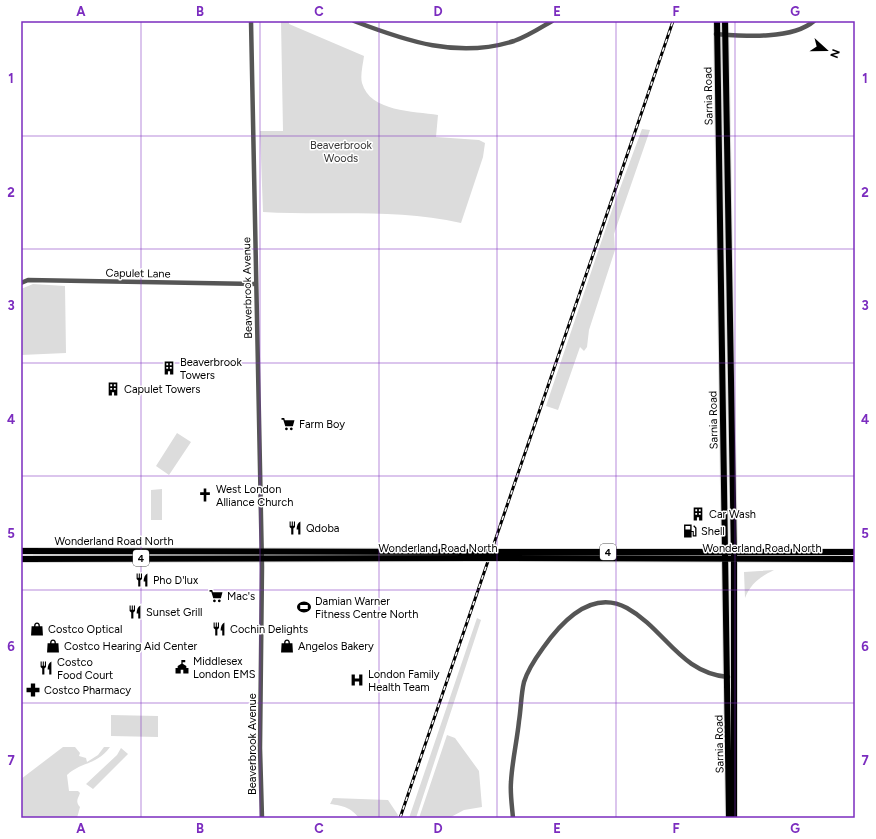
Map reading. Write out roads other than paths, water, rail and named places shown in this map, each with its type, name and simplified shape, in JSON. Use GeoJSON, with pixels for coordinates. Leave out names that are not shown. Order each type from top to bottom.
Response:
{"type":"FeatureCollection","features":[{"type":"Feature","properties":{"kind":"main road","name":"Sarnia Road"},"geometry":{"type":"LineString","coordinates":[[717,21],[716,34],[727,551],[730,818]]}},
{"type":"Feature","properties":{"kind":"main road","name":"Sarnia Road"},"geometry":{"type":"LineString","coordinates":[[725,21],[734,551],[734,818]]}},
{"type":"Feature","properties":{"kind":"main road","name":"Wonderland Road North"},"geometry":{"type":"LineString","coordinates":[[21,551],[261,551],[475,555]]}},
{"type":"Feature","properties":{"kind":"main road","name":"Wonderland Road North"},"geometry":{"type":"LineString","coordinates":[[510,555],[727,551],[855,552]]}},
{"type":"Feature","properties":{"kind":"main road","name":"Wonderland Road North"},"geometry":{"type":"LineString","coordinates":[[21,558],[261,558],[510,555],[855,559]]}},
{"type":"Feature","properties":{"kind":"street","name":"Beaverbrook Avenue"},"geometry":{"type":"LineString","coordinates":[[251,21],[261,551],[260,748],[262,818]]}},
{"type":"Feature","properties":{"kind":"street"},"geometry":{"type":"LineString","coordinates":[[354,21],[420,44],[450,49],[467,49],[514,41],[552,21]]}},
{"type":"Feature","properties":{"kind":"street"},"geometry":{"type":"LineString","coordinates":[[716,34],[786,33],[800,30],[814,21]]}},
{"type":"Feature","properties":{"kind":"street","name":"Capulet Lane"},"geometry":{"type":"LineString","coordinates":[[21,284],[28,280],[256,284]]}},
{"type":"Feature","properties":{"kind":"street"},"geometry":{"type":"LineString","coordinates":[[513,818],[511,782],[524,683],[529,667],[548,641],[570,616],[585,607],[596,604],[608,602],[619,604],[644,621],[697,670],[713,676],[728,677]]}},
{"type":"Feature","properties":{"kind":"railway"},"geometry":{"type":"LineString","coordinates":[[400,818],[673,21]]}},
{"type":"Feature","properties":{"kind":"place","name":"Beaverbrook Towers"},"geometry":{"type":"Point","coordinates":[169,368]}},
{"type":"Feature","properties":{"kind":"place","name":"Capulet Towers"},"geometry":{"type":"Point","coordinates":[113,389]}},
{"type":"Feature","properties":{"kind":"place","name":"Farm Boy"},"geometry":{"type":"Point","coordinates":[288,424]}},
{"type":"Feature","properties":{"kind":"place","name":"West London Alliance Church"},"geometry":{"type":"Point","coordinates":[205,495]}},
{"type":"Feature","properties":{"kind":"place","name":"Car Wash"},"geometry":{"type":"Point","coordinates":[698,514]}},
{"type":"Feature","properties":{"kind":"place","name":"Qdoba"},"geometry":{"type":"Point","coordinates":[295,528]}},
{"type":"Feature","properties":{"kind":"place","name":"Shell"},"geometry":{"type":"Point","coordinates":[690,531]}},
{"type":"Feature","properties":{"kind":"place","name":"Pho D'lux"},"geometry":{"type":"Point","coordinates":[142,580]}},
{"type":"Feature","properties":{"kind":"place","name":"Mac's"},"geometry":{"type":"Point","coordinates":[216,596]}},
{"type":"Feature","properties":{"kind":"place","name":"Damian Warner Fitness Centre North"},"geometry":{"type":"Point","coordinates":[304,607]}},
{"type":"Feature","properties":{"kind":"place","name":"Sunset Grill"},"geometry":{"type":"Point","coordinates":[135,612]}},
{"type":"Feature","properties":{"kind":"place","name":"Costco Optical"},"geometry":{"type":"Point","coordinates":[37,629]}},
{"type":"Feature","properties":{"kind":"place","name":"Cochin Delights"},"geometry":{"type":"Point","coordinates":[219,629]}},
{"type":"Feature","properties":{"kind":"place","name":"Costco Hearing Aid Center"},"geometry":{"type":"Point","coordinates":[53,646]}},
{"type":"Feature","properties":{"kind":"place","name":"Angelos Bakery"},"geometry":{"type":"Point","coordinates":[287,646]}},
{"type":"Feature","properties":{"kind":"place","name":"Middlesex London EMS"},"geometry":{"type":"Point","coordinates":[182,667]}},
{"type":"Feature","properties":{"kind":"place","name":"Costco Food Court"},"geometry":{"type":"Point","coordinates":[46,668]}},
{"type":"Feature","properties":{"kind":"place","name":"London Family Health Team"},"geometry":{"type":"Point","coordinates":[357,680]}},
{"type":"Feature","properties":{"kind":"place","name":"Costco Pharmacy"},"geometry":{"type":"Point","coordinates":[33,690]}},
{"type":"Feature","properties":{"kind":"park label","name":"Beaverbrook Woods"},"geometry":{"type":"Point","coordinates":[341,151]}}]}
